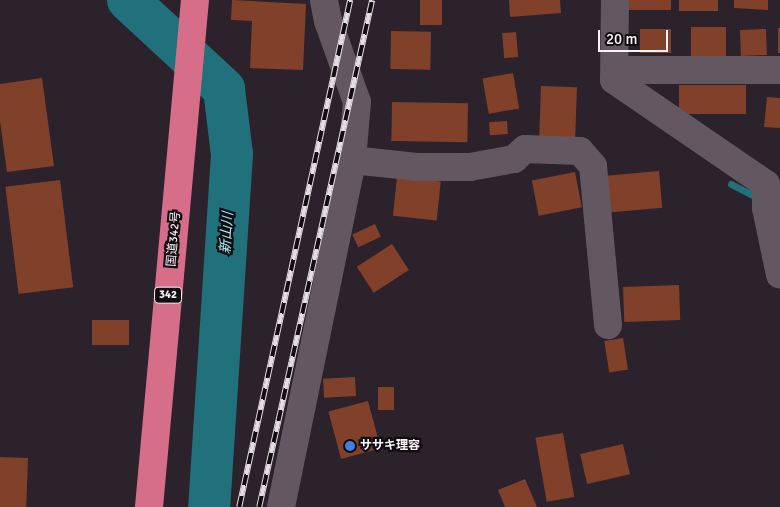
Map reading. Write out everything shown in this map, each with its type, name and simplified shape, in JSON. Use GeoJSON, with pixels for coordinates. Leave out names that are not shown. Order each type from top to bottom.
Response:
{"type":"FeatureCollection","features":[{"type":"Feature","properties":{"kind":"highway","name":"国道342号"},"geometry":{"type":"LineString","coordinates":[[149,507],[194,7]]}},
{"type":"Feature","properties":{"kind":"street"},"geometry":{"type":"LineString","coordinates":[[281,507],[352,160],[357,102],[328,22],[324,0]]}},
{"type":"Feature","properties":{"kind":"street"},"geometry":{"type":"LineString","coordinates":[[615,0],[614,80],[773,184],[766,208],[780,275]]}},
{"type":"Feature","properties":{"kind":"street"},"geometry":{"type":"LineString","coordinates":[[614,70],[780,70]]}},
{"type":"Feature","properties":{"kind":"street"},"geometry":{"type":"LineString","coordinates":[[352,160],[417,167],[470,167],[514,159],[525,149],[580,151],[593,166],[608,325]]}},
{"type":"Feature","properties":{"kind":"building"},"geometry":{"type":"Polygon","coordinates":[[[232,0],[306,4],[303,70],[250,68],[252,21],[231,20],[232,0]]]}},
{"type":"Feature","properties":{"kind":"building"},"geometry":{"type":"Polygon","coordinates":[[[420,0],[442,0],[442,25],[420,25],[420,0]]]}},
{"type":"Feature","properties":{"kind":"building"},"geometry":{"type":"Polygon","coordinates":[[[509,0],[560,0],[561,13],[510,17],[509,0]]]}},
{"type":"Feature","properties":{"kind":"building"},"geometry":{"type":"Polygon","coordinates":[[[623,0],[671,0],[671,10],[623,10],[623,0]]]}},
{"type":"Feature","properties":{"kind":"building"},"geometry":{"type":"Polygon","coordinates":[[[679,0],[718,0],[718,11],[679,11],[679,0]]]}},
{"type":"Feature","properties":{"kind":"building"},"geometry":{"type":"Polygon","coordinates":[[[734,0],[768,0],[768,10],[734,8],[734,0]]]}},
{"type":"Feature","properties":{"kind":"building"},"geometry":{"type":"Polygon","coordinates":[[[691,27],[726,27],[726,56],[691,56],[691,27]]]}},
{"type":"Feature","properties":{"kind":"building"},"geometry":{"type":"Polygon","coordinates":[[[778,28],[780,28],[780,53],[778,53],[778,28]]]}},
{"type":"Feature","properties":{"kind":"building"},"geometry":{"type":"Polygon","coordinates":[[[640,29],[671,29],[671,53],[640,53],[640,29]]]}},
{"type":"Feature","properties":{"kind":"building"},"geometry":{"type":"Polygon","coordinates":[[[766,29],[767,55],[741,56],[740,30],[766,29]]]}},
{"type":"Feature","properties":{"kind":"building"},"geometry":{"type":"Polygon","coordinates":[[[391,31],[431,32],[430,70],[390,69],[391,31]]]}},
{"type":"Feature","properties":{"kind":"building"},"geometry":{"type":"Polygon","coordinates":[[[516,32],[518,57],[504,58],[502,33],[516,32]]]}},
{"type":"Feature","properties":{"kind":"building"},"geometry":{"type":"Polygon","coordinates":[[[513,73],[519,108],[489,114],[482,78],[513,73]]]}},
{"type":"Feature","properties":{"kind":"building"},"geometry":{"type":"Polygon","coordinates":[[[42,78],[54,166],[7,172],[0,121],[0,84],[42,78]]]}},
{"type":"Feature","properties":{"kind":"building"},"geometry":{"type":"Polygon","coordinates":[[[679,85],[746,85],[746,114],[679,114],[679,85]]]}},
{"type":"Feature","properties":{"kind":"building"},"geometry":{"type":"Polygon","coordinates":[[[541,86],[577,87],[575,141],[539,140],[541,86]]]}},
{"type":"Feature","properties":{"kind":"building"},"geometry":{"type":"Polygon","coordinates":[[[767,97],[780,98],[780,128],[764,127],[767,97]]]}},
{"type":"Feature","properties":{"kind":"building"},"geometry":{"type":"Polygon","coordinates":[[[392,102],[468,103],[467,142],[391,141],[392,102]]]}},
{"type":"Feature","properties":{"kind":"building"},"geometry":{"type":"Polygon","coordinates":[[[507,121],[508,134],[490,135],[489,122],[507,121]]]}},
{"type":"Feature","properties":{"kind":"building"},"geometry":{"type":"Polygon","coordinates":[[[659,171],[662,208],[606,213],[603,176],[659,171]]]}},
{"type":"Feature","properties":{"kind":"building"},"geometry":{"type":"Polygon","coordinates":[[[575,172],[582,207],[539,216],[532,180],[575,172]]]}},
{"type":"Feature","properties":{"kind":"building"},"geometry":{"type":"Polygon","coordinates":[[[397,177],[441,182],[437,220],[393,216],[397,177]]]}},
{"type":"Feature","properties":{"kind":"building"},"geometry":{"type":"Polygon","coordinates":[[[60,180],[73,287],[19,294],[5,187],[60,180]]]}},
{"type":"Feature","properties":{"kind":"building"},"geometry":{"type":"Polygon","coordinates":[[[375,224],[381,237],[358,247],[352,235],[375,224]]]}},
{"type":"Feature","properties":{"kind":"building"},"geometry":{"type":"Polygon","coordinates":[[[392,244],[409,270],[374,293],[357,267],[392,244]]]}},
{"type":"Feature","properties":{"kind":"building"},"geometry":{"type":"Polygon","coordinates":[[[679,285],[680,320],[624,322],[623,287],[679,285]]]}},
{"type":"Feature","properties":{"kind":"building"},"geometry":{"type":"Polygon","coordinates":[[[92,320],[129,320],[129,345],[92,345],[92,320]]]}},
{"type":"Feature","properties":{"kind":"building"},"geometry":{"type":"Polygon","coordinates":[[[623,338],[628,370],[609,373],[604,341],[623,338]]]}},
{"type":"Feature","properties":{"kind":"building"},"geometry":{"type":"Polygon","coordinates":[[[355,377],[356,396],[324,398],[323,379],[355,377]]]}},
{"type":"Feature","properties":{"kind":"building"},"geometry":{"type":"Polygon","coordinates":[[[378,387],[394,387],[394,410],[378,410],[378,387]]]}},
{"type":"Feature","properties":{"kind":"building"},"geometry":{"type":"Polygon","coordinates":[[[368,401],[381,448],[341,459],[328,412],[368,401]]]}},
{"type":"Feature","properties":{"kind":"building"},"geometry":{"type":"Polygon","coordinates":[[[563,433],[574,497],[547,502],[535,438],[563,433]]]}},
{"type":"Feature","properties":{"kind":"building"},"geometry":{"type":"Polygon","coordinates":[[[623,444],[630,474],[587,484],[580,454],[623,444]]]}},
{"type":"Feature","properties":{"kind":"building"},"geometry":{"type":"Polygon","coordinates":[[[0,457],[28,458],[26,507],[0,507],[0,457]]]}},
{"type":"Feature","properties":{"kind":"building"},"geometry":{"type":"Polygon","coordinates":[[[525,479],[537,507],[505,507],[498,490],[525,479]]]}},
{"type":"Feature","properties":{"kind":"waterway","name":"新山川"},"geometry":{"type":"LineString","coordinates":[[128,0],[224,89],[232,154],[209,507]]}},
{"type":"Feature","properties":{"kind":"waterway"},"geometry":{"type":"LineString","coordinates":[[731,184],[759,198]]}},
{"type":"Feature","properties":{"kind":"railway"},"geometry":{"type":"LineString","coordinates":[[239,507],[350,0]]}},
{"type":"Feature","properties":{"kind":"railway"},"geometry":{"type":"LineString","coordinates":[[259,507],[372,0]]}},
{"type":"Feature","properties":{"kind":"place","name":"ササキ理容"},"geometry":{"type":"Point","coordinates":[350,446]}}]}
